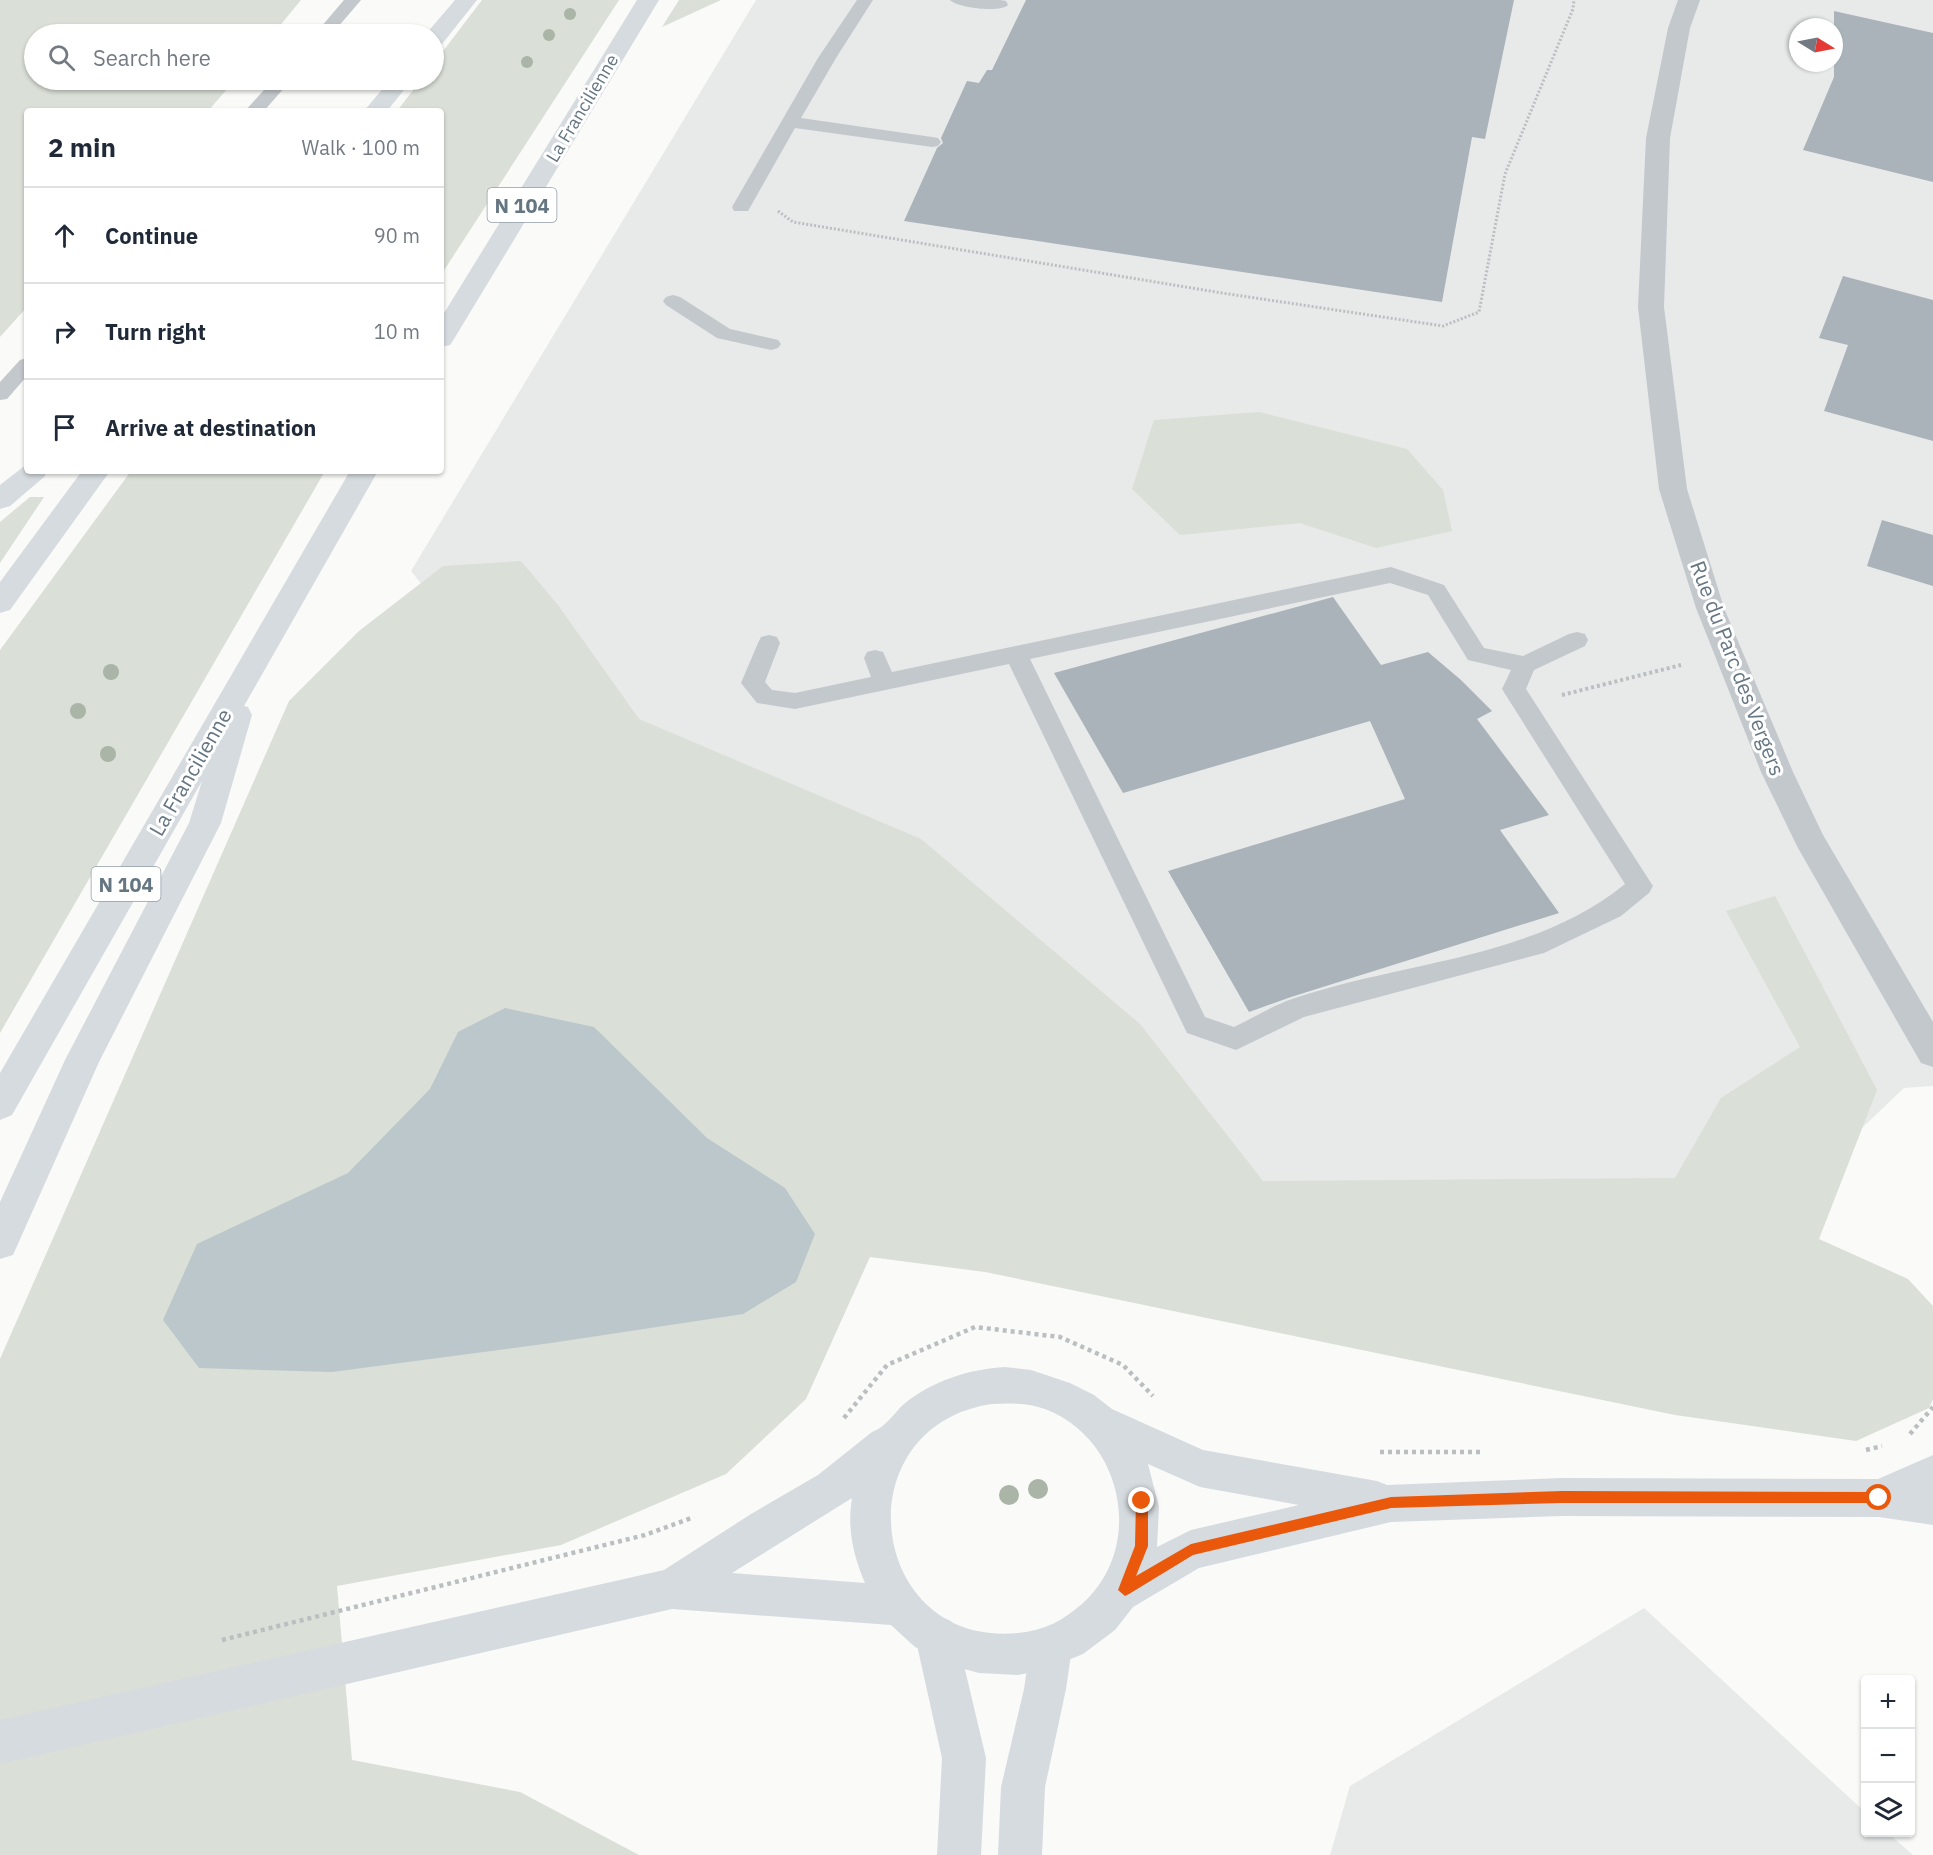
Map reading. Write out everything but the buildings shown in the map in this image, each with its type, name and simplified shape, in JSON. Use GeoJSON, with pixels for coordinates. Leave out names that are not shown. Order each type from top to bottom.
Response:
{"type":"FeatureCollection","features":[{"type":"Feature","properties":{"kind":"main road"},"geometry":{"type":"LineString","coordinates":[[444,26],[465,0]]}},
{"type":"Feature","properties":{"kind":"main road","name":"La Francilienne"},"geometry":{"type":"LineString","coordinates":[[444,334],[648,0]]}},
{"type":"Feature","properties":{"kind":"main road"},"geometry":{"type":"LineString","coordinates":[[378,108],[393,90]]}},
{"type":"Feature","properties":{"kind":"main road"},"geometry":{"type":"LineString","coordinates":[[0,500],[30,474]]}},
{"type":"Feature","properties":{"kind":"main road"},"geometry":{"type":"LineString","coordinates":[[0,603],[94,474]]}},
{"type":"Feature","properties":{"kind":"main road","name":"La Francilienne"},"geometry":{"type":"LineString","coordinates":[[0,1105],[362,474]]}},
{"type":"Feature","properties":{"kind":"main road"},"geometry":{"type":"LineString","coordinates":[[0,1243],[82,1059],[206,824],[252,664]]}},
{"type":"Feature","properties":{"kind":"main road"},"geometry":{"type":"LineString","coordinates":[[672,1589],[765,1528],[832,1489],[931,1406],[973,1390],[1017,1387],[1061,1398],[1099,1423],[1200,1468],[1391,1503]]}},
{"type":"Feature","properties":{"kind":"main road"},"geometry":{"type":"LineString","coordinates":[[1099,1423],[1127,1458],[1142,1501],[1142,1546],[1125,1590]]}},
{"type":"Feature","properties":{"kind":"main road"},"geometry":{"type":"LineString","coordinates":[[897,1436],[875,1474],[867,1519],[874,1564],[899,1605],[936,1636],[972,1650],[1012,1654],[1051,1647],[1092,1625],[1125,1590],[1191,1550],[1391,1503],[1562,1497],[1879,1498],[1933,1506]]}},
{"type":"Feature","properties":{"kind":"main road"},"geometry":{"type":"LineString","coordinates":[[1879,1498],[1933,1474]]}},
{"type":"Feature","properties":{"kind":"main road"},"geometry":{"type":"LineString","coordinates":[[0,1743],[672,1589],[899,1605]]}},
{"type":"Feature","properties":{"kind":"main road"},"geometry":{"type":"LineString","coordinates":[[936,1636],[964,1758],[959,1855]]}},
{"type":"Feature","properties":{"kind":"main road"},"geometry":{"type":"LineString","coordinates":[[1020,1855],[1023,1787],[1045,1689],[1051,1647]]}},
{"type":"Feature","properties":{"kind":"street","name":"Rue du Parc des Vergers"},"geometry":{"type":"LineString","coordinates":[[1689,0],[1679,28],[1658,138],[1651,307],[1673,489],[1710,608],[1777,772],[1809,839],[1933,1053]]}},
{"type":"Feature","properties":{"kind":"lane"},"geometry":{"type":"LineString","coordinates":[[331,24],[353,0]]}},
{"type":"Feature","properties":{"kind":"lane"},"geometry":{"type":"LineString","coordinates":[[746,200],[827,58],[866,0]]}},
{"type":"Feature","properties":{"kind":"lane"},"geometry":{"type":"LineString","coordinates":[[958,0],[1000,5]]}},
{"type":"Feature","properties":{"kind":"lane"},"geometry":{"type":"LineString","coordinates":[[257,108],[273,90]]}},
{"type":"Feature","properties":{"kind":"lane"},"geometry":{"type":"LineString","coordinates":[[791,122],[932,142]]}},
{"type":"Feature","properties":{"kind":"lane"},"geometry":{"type":"LineString","coordinates":[[673,301],[724,334],[771,344]]}},
{"type":"Feature","properties":{"kind":"lane"},"geometry":{"type":"LineString","coordinates":[[0,394],[24,367]]}},
{"type":"Feature","properties":{"kind":"lane"},"geometry":{"type":"LineString","coordinates":[[769,643],[753,683],[765,697],[795,701],[1391,575],[1436,590],[1476,654],[1525,665],[1577,640]]}},
{"type":"Feature","properties":{"kind":"lane"},"geometry":{"type":"LineString","coordinates":[[1015,653],[1196,1025],[1236,1039],[1297,1008],[1535,946],[1612,909],[1640,886],[1514,689],[1525,665]]}},
{"type":"Feature","properties":{"kind":"lane"},"geometry":{"type":"LineString","coordinates":[[875,658],[884,682]]}},
{"type":"Feature","properties":{"kind":"path"},"geometry":{"type":"LineString","coordinates":[[746,200],[793,222],[1051,266],[1443,326],[1479,312],[1505,174],[1552,64],[1573,9],[1574,0]]}},
{"type":"Feature","properties":{"kind":"path"},"geometry":{"type":"LineString","coordinates":[[1554,698],[1681,665]]}},
{"type":"Feature","properties":{"kind":"path"},"geometry":{"type":"LineString","coordinates":[[838,1426],[887,1365],[975,1327],[1060,1337],[1123,1365],[1160,1403]]}},
{"type":"Feature","properties":{"kind":"path"},"geometry":{"type":"LineString","coordinates":[[1905,1439],[1933,1407]]}},
{"type":"Feature","properties":{"kind":"path"},"geometry":{"type":"LineString","coordinates":[[1863,1451],[1884,1445]]}},
{"type":"Feature","properties":{"kind":"path"},"geometry":{"type":"LineString","coordinates":[[1372,1452],[1492,1452]]}},
{"type":"Feature","properties":{"kind":"path"},"geometry":{"type":"LineString","coordinates":[[219,1640],[645,1535],[697,1516]]}},
{"type":"Feature","properties":{"kind":"shaded area"},"geometry":{"type":"Polygon","coordinates":[[[0,0],[301,0],[281,24],[24,24],[24,90],[226,90],[211,108],[24,108],[24,310],[0,337],[0,0]]]}},
{"type":"Feature","properties":{"kind":"shaded area"},"geometry":{"type":"Polygon","coordinates":[[[482,0],[619,0],[444,270],[444,108],[399,108],[413,90],[444,90],[444,50],[482,0]]]}},
{"type":"Feature","properties":{"kind":"shaded area"},"geometry":{"type":"Polygon","coordinates":[[[679,0],[721,0],[662,27],[679,0]]]}},
{"type":"Feature","properties":{"kind":"shaded area"},"geometry":{"type":"Polygon","coordinates":[[[756,0],[1933,0],[1933,1086],[1904,1088],[1705,1278],[1178,1232],[559,756],[411,571],[756,0]]]}},
{"type":"Feature","properties":{"kind":"shaded area"},"geometry":{"type":"Polygon","coordinates":[[[1259,412],[1407,449],[1443,490],[1452,531],[1376,548],[1300,523],[1180,535],[1132,489],[1154,420],[1259,412]]]}},
{"type":"Feature","properties":{"kind":"shaded area"},"geometry":{"type":"Polygon","coordinates":[[[129,474],[323,474],[0,1033],[0,650],[129,474]]]}},
{"type":"Feature","properties":{"kind":"shaded area"},"geometry":{"type":"Polygon","coordinates":[[[30,497],[44,497],[0,563],[0,522],[30,497]]]}},
{"type":"Feature","properties":{"kind":"shaded area"},"geometry":{"type":"Polygon","coordinates":[[[521,561],[558,605],[639,719],[921,839],[1140,1024],[1263,1181],[1675,1178],[1721,1098],[1800,1047],[1726,911],[1775,896],[1877,1090],[1819,1239],[1908,1279],[1933,1306],[1933,1399],[1929,1408],[1856,1441],[1675,1415],[985,1272],[870,1257],[806,1399],[726,1474],[561,1545],[337,1586],[352,1760],[520,1792],[639,1855],[0,1855],[0,1359],[289,701],[359,631],[443,566],[521,561]]]}},
{"type":"Feature","properties":{"kind":"shaded area"},"geometry":{"type":"Polygon","coordinates":[[[505,1008],[594,1027],[707,1138],[785,1188],[815,1234],[796,1282],[743,1314],[551,1343],[332,1372],[199,1368],[163,1320],[197,1244],[348,1173],[430,1089],[458,1032],[505,1008]]]}},
{"type":"Feature","properties":{"kind":"shaded area"},"geometry":{"type":"Polygon","coordinates":[[[1644,1608],[1861,1808],[1861,1837],[1893,1837],[1913,1855],[1330,1855],[1350,1786],[1644,1608]]]}},
{"type":"Feature","properties":{"kind":"route"},"geometry":{"type":"LineString","coordinates":[[1142,1501],[1142,1546],[1125,1590],[1191,1550],[1391,1503],[1562,1497],[1879,1498]]}}]}
